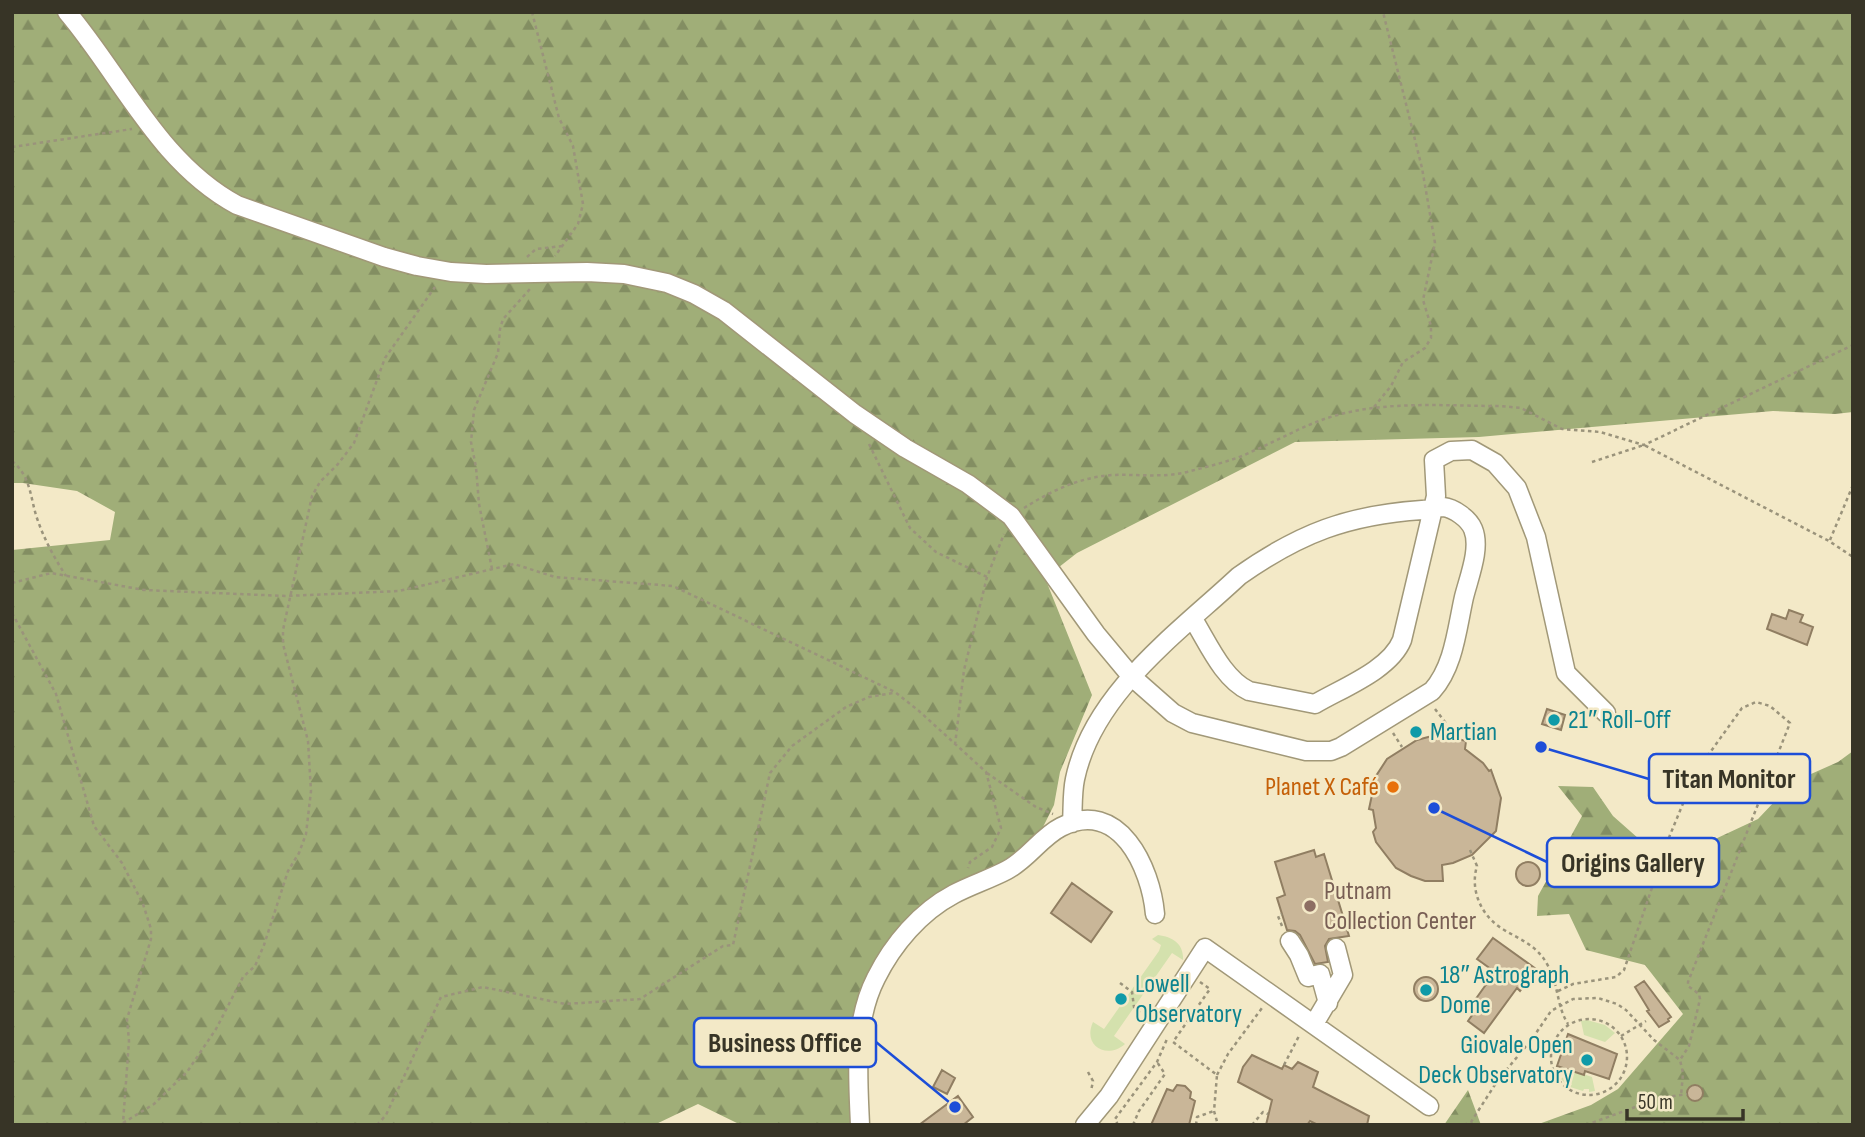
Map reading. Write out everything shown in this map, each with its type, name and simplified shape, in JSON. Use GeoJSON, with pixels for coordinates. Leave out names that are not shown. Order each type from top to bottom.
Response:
{"type":"FeatureCollection","features":[{"type":"Feature","properties":{"kind":"street"},"geometry":{"type":"LineString","coordinates":[[67,12],[150,126],[194,176],[214,193],[237,205],[417,266],[451,272],[624,274],[667,283],[724,311],[855,414],[905,448],[968,484],[1011,516],[1084,618],[1131,676],[1173,713],[1192,723],[1306,751],[1331,751],[1432,691],[1445,673],[1474,558],[1473,528],[1462,516],[1443,507],[1387,512],[1331,525],[1258,563],[1239,576],[1131,676],[1109,703],[1085,749],[1075,780],[1072,823]]}},
{"type":"Feature","properties":{"kind":"street"},"geometry":{"type":"LineString","coordinates":[[1193,619],[1230,678],[1239,687],[1249,691],[1315,704],[1379,667],[1399,649],[1436,496],[1434,460],[1451,451],[1472,450],[1483,454],[1508,476],[1517,488],[1535,537],[1566,673],[1606,713]]}},
{"type":"Feature","properties":{"kind":"street"},"geometry":{"type":"LineString","coordinates":[[859,1124],[859,1042],[864,1010],[874,982],[898,941],[928,912],[951,895],[1008,869],[1030,855],[1060,827],[1094,819],[1109,826],[1127,840],[1148,877],[1155,914]]}},
{"type":"Feature","properties":{"kind":"street"},"geometry":{"type":"LineString","coordinates":[[1290,941],[1308,977],[1320,974],[1328,1003]]}},
{"type":"Feature","properties":{"kind":"street"},"geometry":{"type":"LineString","coordinates":[[1309,1026],[1328,1003],[1343,975],[1336,947]]}},
{"type":"Feature","properties":{"kind":"street"},"geometry":{"type":"LineString","coordinates":[[1085,1125],[1109,1096],[1205,948],[1309,1026],[1429,1106]]}},
{"type":"Feature","properties":{"kind":"path"},"geometry":{"type":"LineString","coordinates":[[492,569],[479,504],[471,442],[474,410],[498,353],[503,319],[544,273],[578,224],[583,204],[573,146],[559,118],[533,12]]}},
{"type":"Feature","properties":{"kind":"path"},"geometry":{"type":"LineString","coordinates":[[1374,407],[1391,386],[1403,362],[1425,348],[1431,338],[1432,326],[1423,300],[1435,243],[1422,168],[1382,12]]}},
{"type":"Feature","properties":{"kind":"path"},"geometry":{"type":"LineString","coordinates":[[12,147],[150,126]]}},
{"type":"Feature","properties":{"kind":"path"},"geometry":{"type":"LineString","coordinates":[[122,1124],[154,1104],[187,1072],[216,1028],[243,977],[255,966],[264,945],[288,871],[306,834],[311,791],[308,741],[283,644],[283,630],[312,495],[354,443],[389,351],[430,292],[451,272]]}},
{"type":"Feature","properties":{"kind":"path"},"geometry":{"type":"LineString","coordinates":[[1592,463],[1644,445],[1853,345]]}},
{"type":"Feature","properties":{"kind":"path"},"geometry":{"type":"LineString","coordinates":[[955,745],[964,670],[987,577],[1011,516],[1050,492],[1076,482],[1112,475],[1145,477],[1183,473],[1252,452],[1296,429],[1339,414],[1374,407],[1500,405],[1521,408],[1562,429],[1600,432],[1644,445],[1853,556]]}},
{"type":"Feature","properties":{"kind":"path"},"geometry":{"type":"LineString","coordinates":[[855,414],[910,528],[936,552],[987,577]]}},
{"type":"Feature","properties":{"kind":"path"},"geometry":{"type":"LineString","coordinates":[[12,461],[23,471],[29,484],[37,520],[53,556],[66,576]]}},
{"type":"Feature","properties":{"kind":"path"},"geometry":{"type":"LineString","coordinates":[[1829,541],[1853,485]]}},
{"type":"Feature","properties":{"kind":"path"},"geometry":{"type":"LineString","coordinates":[[12,583],[51,573],[144,590],[292,595],[399,592],[514,564],[555,577],[673,586],[895,692],[986,772],[1036,807],[1072,823]]}},
{"type":"Feature","properties":{"kind":"path"},"geometry":{"type":"LineString","coordinates":[[12,613],[56,694],[94,826],[122,863],[143,904],[151,929],[151,939],[127,1020],[129,1041],[122,1124]]}},
{"type":"Feature","properties":{"kind":"path"},"geometry":{"type":"LineString","coordinates":[[377,1125],[386,1115],[441,997],[483,987],[565,1004],[640,999],[723,946],[733,944],[770,773],[792,746],[846,707],[869,697],[895,692]]}},
{"type":"Feature","properties":{"kind":"path"},"geometry":{"type":"LineString","coordinates":[[1559,991],[1573,984],[1616,977],[1624,970],[1670,835],[1696,772],[1742,708],[1756,702],[1770,706],[1790,723],[1688,982],[1688,986],[1699,994],[1700,999],[1689,1046],[1680,1060]]}},
{"type":"Feature","properties":{"kind":"path"},"geometry":{"type":"LineString","coordinates":[[1431,704],[1458,739]]}},
{"type":"Feature","properties":{"kind":"path"},"geometry":{"type":"LineString","coordinates":[[1389,728],[1402,747]]}},
{"type":"Feature","properties":{"kind":"path"},"geometry":{"type":"LineString","coordinates":[[971,886],[966,872],[970,862],[992,847],[1001,828],[986,772]]}},
{"type":"Feature","properties":{"kind":"path"},"geometry":{"type":"LineString","coordinates":[[1470,850],[1477,866],[1474,878],[1475,894],[1484,910],[1501,928],[1530,944],[1539,953],[1559,991],[1558,1006],[1569,1024]]}},
{"type":"Feature","properties":{"kind":"path"},"geometry":{"type":"LineString","coordinates":[[1198,980],[1210,989],[1173,1042],[1217,1075]]}},
{"type":"Feature","properties":{"kind":"path"},"geometry":{"type":"LineString","coordinates":[[1120,983],[1132,992],[1134,1007],[1145,1016]]}},
{"type":"Feature","properties":{"kind":"path"},"geometry":{"type":"LineString","coordinates":[[1464,1125],[1471,1122],[1498,1080],[1551,1011],[1573,999],[1598,998],[1617,1004],[1680,1060],[1684,1073],[1681,1096]]}},
{"type":"Feature","properties":{"kind":"path"},"geometry":{"type":"LineString","coordinates":[[1218,1125],[1214,1111],[1217,1075],[1246,1028],[1267,1001]]}},
{"type":"Feature","properties":{"kind":"path"},"geometry":{"type":"LineString","coordinates":[[1587,1018],[1597,1020],[1606,1023],[1620,1036],[1626,1055],[1622,1074],[1616,1082],[1600,1093],[1580,1094],[1563,1085],[1552,1068],[1550,1058],[1555,1039],[1569,1024],[1587,1018]]}},
{"type":"Feature","properties":{"kind":"path"},"geometry":{"type":"LineString","coordinates":[[1620,1036],[1646,1021]]}},
{"type":"Feature","properties":{"kind":"path"},"geometry":{"type":"LineString","coordinates":[[1284,1065],[1295,1041],[1309,1026]]}},
{"type":"Feature","properties":{"kind":"path"},"geometry":{"type":"LineString","coordinates":[[1108,1125],[1157,1062],[1167,1039]]}},
{"type":"Feature","properties":{"kind":"path"},"geometry":{"type":"LineString","coordinates":[[1133,1125],[1139,1111],[1165,1074],[1157,1062]]}},
{"type":"Feature","properties":{"kind":"path"},"geometry":{"type":"LineString","coordinates":[[1088,1072],[1093,1081],[1090,1094]]}},
{"type":"Feature","properties":{"kind":"path"},"geometry":{"type":"LineString","coordinates":[[1586,1125],[1660,1098],[1687,1094]]}},
{"type":"Feature","properties":{"kind":"path"},"geometry":{"type":"LineString","coordinates":[[1196,1125],[1197,1117],[1214,1111]]}},
{"type":"Feature","properties":{"kind":"path"},"geometry":{"type":"LineString","coordinates":[[1252,1125],[1263,1112],[1268,1114]]}},
{"type":"Feature","properties":{"kind":"path"},"geometry":{"type":"LineString","coordinates":[[1115,1119],[1118,1125]]}},
{"type":"Feature","properties":{"kind":"green space"},"geometry":{"type":"Polygon","coordinates":[[[12,12],[1853,12],[1853,412],[1835,414],[1773,411],[1479,437],[1295,442],[1077,553],[1045,578],[1092,695],[1060,772],[1054,805],[1040,833],[1020,854],[947,888],[914,912],[883,948],[858,999],[852,1038],[850,1125],[741,1125],[698,1104],[654,1125],[12,1125],[12,550],[110,540],[115,512],[77,491],[12,483],[12,12]]]}},
{"type":"Feature","properties":{"kind":"green space"},"geometry":{"type":"Polygon","coordinates":[[[1853,751],[1853,1125],[1536,1125],[1591,1105],[1618,1089],[1683,1014],[1645,965],[1586,950],[1569,914],[1537,916],[1538,896],[1582,816],[1558,786],[1593,787],[1613,816],[1673,869],[1713,840],[1758,819],[1793,782],[1838,762],[1853,751]]]}},
{"type":"Feature","properties":{"kind":"green space"},"geometry":{"type":"Polygon","coordinates":[[[1158,935],[1176,942],[1182,950],[1183,960],[1172,953],[1114,1036],[1125,1044],[1111,1051],[1098,1048],[1091,1038],[1093,1022],[1104,1029],[1159,951],[1161,945],[1152,939],[1158,935]]]}},
{"type":"Feature","properties":{"kind":"green space"},"geometry":{"type":"Polygon","coordinates":[[[1581,1021],[1605,1025],[1615,1033],[1605,1042],[1584,1035],[1581,1021]]]}},
{"type":"Feature","properties":{"kind":"green space"},"geometry":{"type":"Polygon","coordinates":[[[1571,1070],[1592,1077],[1595,1091],[1583,1091],[1570,1087],[1572,1084],[1567,1081],[1565,1083],[1561,1079],[1571,1070]]]}},
{"type":"Feature","properties":{"kind":"green space"},"geometry":{"type":"Polygon","coordinates":[[[1468,1090],[1481,1125],[1444,1125],[1468,1090]]]}},
{"type":"Feature","properties":{"kind":"building"},"geometry":{"type":"Polygon","coordinates":[[[1789,610],[1803,615],[1800,622],[1813,627],[1807,645],[1767,629],[1772,614],[1786,619],[1789,610]]]}},
{"type":"Feature","properties":{"kind":"building","name":"21″ Roll-Off"},"geometry":{"type":"Polygon","coordinates":[[[1547,709],[1565,715],[1561,730],[1542,724],[1547,709]]]}},
{"type":"Feature","properties":{"kind":"building"},"geometry":{"type":"Polygon","coordinates":[[[1432,736],[1466,741],[1465,749],[1491,770],[1501,798],[1496,831],[1472,855],[1442,865],[1443,881],[1425,881],[1396,868],[1376,842],[1373,810],[1369,809],[1376,776],[1387,759],[1417,740],[1432,736]]]}},
{"type":"Feature","properties":{"kind":"building","name":"Putnam Collection Center"},"geometry":{"type":"Polygon","coordinates":[[[1314,850],[1316,857],[1324,854],[1349,936],[1329,939],[1325,946],[1328,962],[1315,964],[1300,935],[1287,930],[1277,898],[1285,895],[1275,862],[1314,850]]]}},
{"type":"Feature","properties":{"kind":"building"},"geometry":{"type":"Polygon","coordinates":[[[1528,862],[1537,865],[1540,874],[1537,883],[1528,886],[1519,883],[1516,874],[1519,865],[1528,862]]]}},
{"type":"Feature","properties":{"kind":"building"},"geometry":{"type":"Polygon","coordinates":[[[1072,883],[1112,912],[1091,942],[1051,913],[1072,883]]]}},
{"type":"Feature","properties":{"kind":"building"},"geometry":{"type":"Polygon","coordinates":[[[1493,938],[1536,969],[1520,991],[1517,988],[1484,1033],[1468,1021],[1480,1004],[1475,1000],[1495,972],[1477,959],[1493,938]]]}},
{"type":"Feature","properties":{"kind":"building","name":"18″ Astrograph Dome"},"geometry":{"type":"Polygon","coordinates":[[[1426,977],[1435,980],[1438,989],[1435,998],[1426,1001],[1417,998],[1414,989],[1417,980],[1426,977]]]}},
{"type":"Feature","properties":{"kind":"building"},"geometry":{"type":"Polygon","coordinates":[[[1644,981],[1671,1017],[1659,1027],[1635,987],[1644,981]]]}},
{"type":"Feature","properties":{"kind":"building","name":"Giovale Open Deck Observatory"},"geometry":{"type":"Polygon","coordinates":[[[1568,1034],[1617,1054],[1609,1079],[1585,1071],[1584,1075],[1557,1066],[1568,1034]]]}},
{"type":"Feature","properties":{"kind":"building"},"geometry":{"type":"Polygon","coordinates":[[[1252,1055],[1282,1069],[1284,1065],[1292,1069],[1298,1062],[1318,1072],[1313,1087],[1369,1116],[1367,1125],[1318,1125],[1310,1121],[1307,1125],[1266,1125],[1272,1100],[1238,1082],[1243,1067],[1252,1055]]]}},
{"type":"Feature","properties":{"kind":"building"},"geometry":{"type":"Polygon","coordinates":[[[942,1070],[955,1078],[947,1094],[933,1087],[942,1070]]]}},
{"type":"Feature","properties":{"kind":"building"},"geometry":{"type":"Polygon","coordinates":[[[1177,1085],[1185,1086],[1191,1092],[1190,1098],[1195,1101],[1189,1125],[1151,1125],[1167,1089],[1173,1091],[1177,1085]]]}},
{"type":"Feature","properties":{"kind":"building"},"geometry":{"type":"Polygon","coordinates":[[[1692,1085],[1698,1085],[1703,1093],[1701,1099],[1692,1101],[1687,1096],[1687,1090],[1692,1085]]]}},
{"type":"Feature","properties":{"kind":"building"},"geometry":{"type":"Polygon","coordinates":[[[958,1096],[973,1117],[963,1125],[919,1125],[958,1096]]]}},
{"type":"Feature","properties":{"kind":"place","name":"21″ Roll-Off"},"geometry":{"type":"Point","coordinates":[1554,720]}},
{"type":"Feature","properties":{"kind":"place","name":"Martian"},"geometry":{"type":"Point","coordinates":[1416,732]}},
{"type":"Feature","properties":{"kind":"place","name":"Titan Monitor"},"geometry":{"type":"Point","coordinates":[1541,747]}},
{"type":"Feature","properties":{"kind":"place","name":"Planet X Café"},"geometry":{"type":"Point","coordinates":[1393,787]}},
{"type":"Feature","properties":{"kind":"place","name":"Origins Gallery"},"geometry":{"type":"Point","coordinates":[1434,808]}},
{"type":"Feature","properties":{"kind":"place","name":"Putnam Collection Center"},"geometry":{"type":"Point","coordinates":[1310,906]}},
{"type":"Feature","properties":{"kind":"place","name":"18″ Astrograph Dome"},"geometry":{"type":"Point","coordinates":[1426,990]}},
{"type":"Feature","properties":{"kind":"place","name":"Lowell Observatory"},"geometry":{"type":"Point","coordinates":[1121,999]}},
{"type":"Feature","properties":{"kind":"place","name":"Giovale Open Deck Observatory"},"geometry":{"type":"Point","coordinates":[1587,1060]}},
{"type":"Feature","properties":{"kind":"place","name":"Business Office"},"geometry":{"type":"Point","coordinates":[955,1107]}}]}
